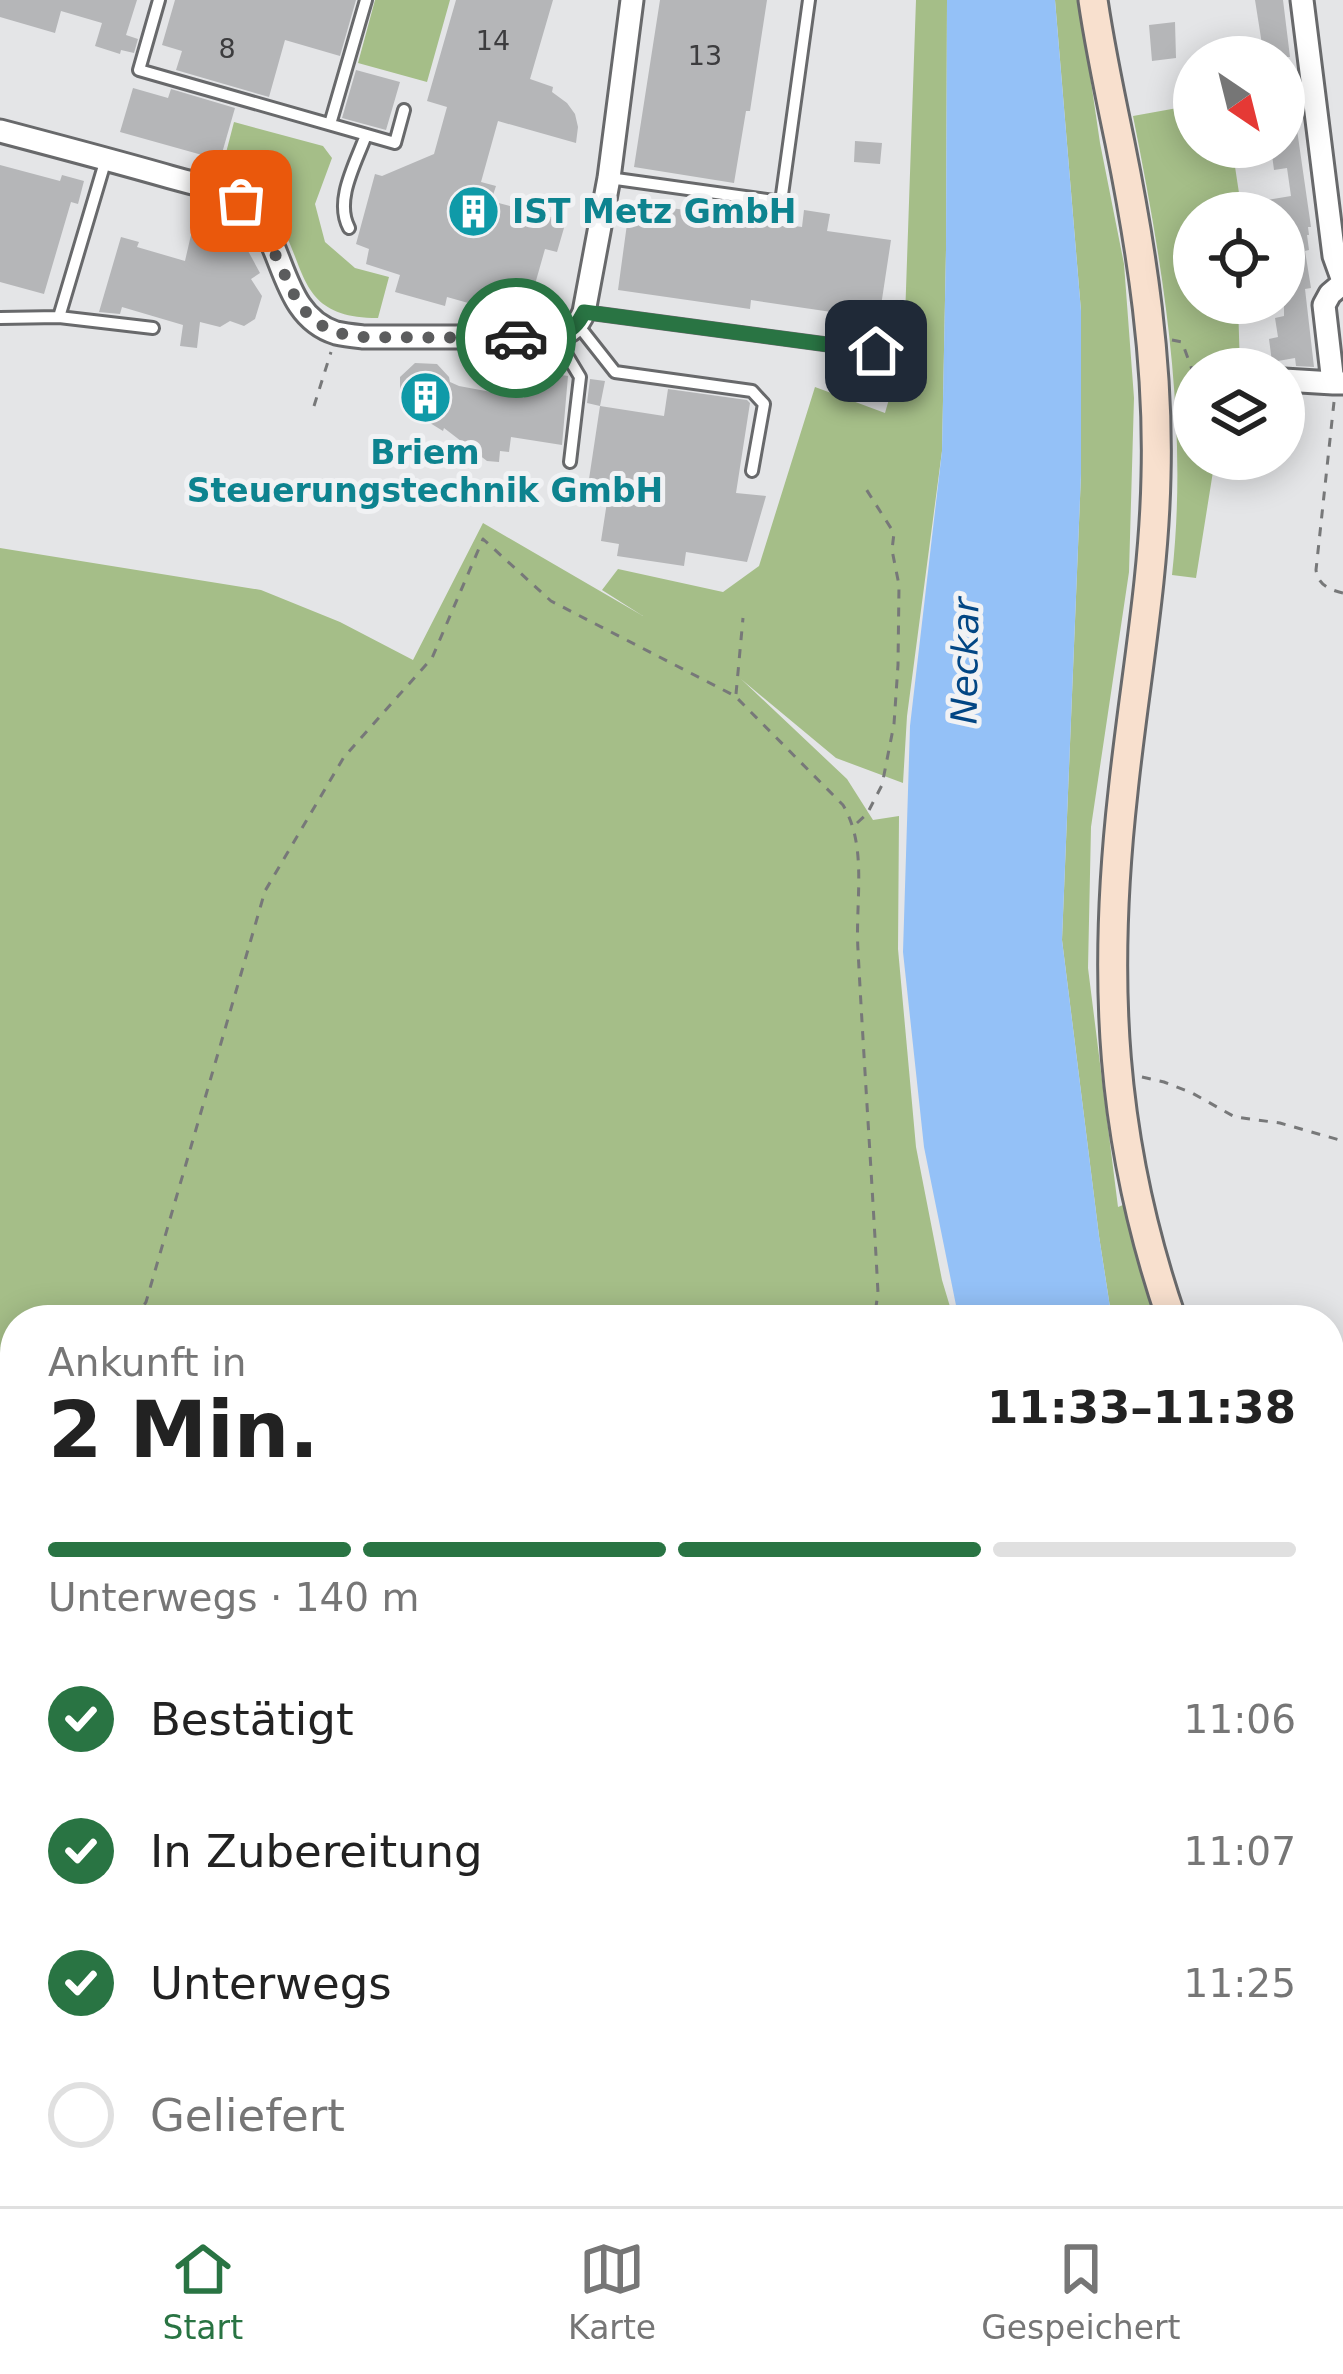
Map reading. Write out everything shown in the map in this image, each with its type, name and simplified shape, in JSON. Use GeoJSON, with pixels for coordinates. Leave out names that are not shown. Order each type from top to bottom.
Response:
{"type":"FeatureCollection","features":[{"type":"Feature","properties":{"kind":"street"},"geometry":{"type":"LineString","coordinates":[[0,131],[241,201],[262,226],[297,301],[310,317],[337,333],[556,337],[581,318],[608,178],[632,0]]}},
{"type":"Feature","properties":{"kind":"street"},"geometry":{"type":"LineString","coordinates":[[1093,0],[1144,287],[1156,411],[1148,602],[1123,787],[1111,980],[1122,1126],[1136,1198],[1168,1305]]}},
{"type":"Feature","properties":{"kind":"street"},"geometry":{"type":"LineString","coordinates":[[1302,0],[1334,256],[1343,282],[1324,305],[1338,383],[1305,381]]}},
{"type":"Feature","properties":{"kind":"lane"},"geometry":{"type":"LineString","coordinates":[[159,0],[139,70],[394,143],[404,110]]}},
{"type":"Feature","properties":{"kind":"lane"},"geometry":{"type":"LineString","coordinates":[[330,124],[366,0]]}},
{"type":"Feature","properties":{"kind":"lane"},"geometry":{"type":"LineString","coordinates":[[608,178],[781,202],[809,0]]}},
{"type":"Feature","properties":{"kind":"lane"},"geometry":{"type":"LineString","coordinates":[[349,228],[343,218],[344,198],[366,135]]}},
{"type":"Feature","properties":{"kind":"lane"},"geometry":{"type":"LineString","coordinates":[[59,317],[106,159]]}},
{"type":"Feature","properties":{"kind":"lane"},"geometry":{"type":"LineString","coordinates":[[0,318],[59,317],[153,328]]}},
{"type":"Feature","properties":{"kind":"lane"},"geometry":{"type":"LineString","coordinates":[[581,318],[876,351]]}},
{"type":"Feature","properties":{"kind":"lane"},"geometry":{"type":"LineString","coordinates":[[581,318],[615,372],[752,391],[764,404],[752,471]]}},
{"type":"Feature","properties":{"kind":"lane"},"geometry":{"type":"LineString","coordinates":[[556,337],[580,377],[570,462]]}},
{"type":"Feature","properties":{"kind":"path"},"geometry":{"type":"LineString","coordinates":[[314,406],[337,333]]}},
{"type":"Feature","properties":{"kind":"path"},"geometry":{"type":"LineString","coordinates":[[1150,337],[1182,342],[1184,348]]}},
{"type":"Feature","properties":{"kind":"path"},"geometry":{"type":"LineString","coordinates":[[1338,383],[1316,570],[1327,588],[1343,593]]}},
{"type":"Feature","properties":{"kind":"path"},"geometry":{"type":"LineString","coordinates":[[855,825],[867,814],[882,785],[894,724],[898,665],[894,533],[866,489]]}},
{"type":"Feature","properties":{"kind":"path"},"geometry":{"type":"LineString","coordinates":[[144,1305],[265,890],[344,757],[432,658],[483,539],[551,601],[736,696],[843,805],[855,825],[876,1305]]}},
{"type":"Feature","properties":{"kind":"path"},"geometry":{"type":"LineString","coordinates":[[736,696],[743,618]]}},
{"type":"Feature","properties":{"kind":"path"},"geometry":{"type":"LineString","coordinates":[[1116,1075],[1164,1082],[1235,1118],[1280,1123],[1343,1141]]}},
{"type":"Feature","properties":{"kind":"green space"},"geometry":{"type":"Polygon","coordinates":[[[375,0],[450,0],[427,82],[358,63],[375,0]]]}},
{"type":"Feature","properties":{"kind":"green space"},"geometry":{"type":"Polygon","coordinates":[[[916,0],[947,0],[942,451],[907,716],[903,783],[836,758],[741,679],[847,779],[873,820],[899,816],[898,949],[916,1147],[950,1305],[0,1305],[0,548],[261,590],[340,622],[413,660],[483,523],[643,616],[602,590],[618,569],[723,592],[759,566],[815,387],[885,413],[904,347],[916,0]]]}},
{"type":"Feature","properties":{"kind":"green space"},"geometry":{"type":"Polygon","coordinates":[[[1055,0],[1079,0],[1124,264],[1134,398],[1129,572],[1091,827],[1088,968],[1118,1207],[1128,1203],[1159,1305],[1110,1305],[1062,940],[1081,474],[1081,311],[1055,0]]]}},
{"type":"Feature","properties":{"kind":"green space"},"geometry":{"type":"Polygon","coordinates":[[[1173,109],[1173,168],[1235,168],[1239,192],[1173,192],[1173,324],[1239,324],[1239,348],[1173,348],[1173,379],[1163,287],[1133,116],[1173,109]]]}},
{"type":"Feature","properties":{"kind":"green space"},"geometry":{"type":"Polygon","coordinates":[[[234,122],[323,146],[332,158],[315,204],[325,242],[355,268],[389,277],[378,318],[351,316],[317,298],[268,205],[221,172],[234,122]]]}},
{"type":"Feature","properties":{"kind":"green space"},"geometry":{"type":"Polygon","coordinates":[[[1177,480],[1212,480],[1196,578],[1172,575],[1177,480]]]}},
{"type":"Feature","properties":{"kind":"water","name":"Neckar"},"geometry":{"type":"Polygon","coordinates":[[[947,0],[1055,0],[1081,311],[1081,474],[1062,940],[1110,1305],[956,1305],[924,1147],[903,952],[910,726],[942,451],[947,0]]]}},
{"type":"Feature","properties":{"kind":"building"},"geometry":{"type":"Polygon","coordinates":[[[0,0],[137,0],[126,35],[138,39],[134,53],[95,46],[102,23],[61,11],[55,33],[0,17],[0,0]]]}},
{"type":"Feature","properties":{"kind":"building"},"geometry":{"type":"Polygon","coordinates":[[[175,0],[356,0],[340,56],[285,40],[269,97],[176,70],[182,51],[162,45],[175,0]]]}},
{"type":"Feature","properties":{"kind":"building"},"geometry":{"type":"Polygon","coordinates":[[[456,0],[553,0],[530,79],[553,87],[552,92],[575,114],[576,143],[498,121],[481,182],[496,186],[491,201],[566,221],[557,252],[545,249],[528,309],[489,298],[486,308],[447,297],[445,306],[395,292],[400,275],[366,264],[369,249],[356,244],[375,174],[382,176],[434,154],[447,107],[427,101],[456,0]]]}},
{"type":"Feature","properties":{"kind":"building"},"geometry":{"type":"Polygon","coordinates":[[[660,0],[767,0],[734,183],[634,167],[660,0]]]}},
{"type":"Feature","properties":{"kind":"building"},"geometry":{"type":"Polygon","coordinates":[[[1255,0],[1283,0],[1287,36],[1261,36],[1255,0]]]}},
{"type":"Feature","properties":{"kind":"building"},"geometry":{"type":"Polygon","coordinates":[[[1175,22],[1173,58],[1152,61],[1149,25],[1175,22]]]}},
{"type":"Feature","properties":{"kind":"building"},"geometry":{"type":"Polygon","coordinates":[[[356,70],[400,82],[386,130],[342,118],[356,70]]]}},
{"type":"Feature","properties":{"kind":"building"},"geometry":{"type":"Polygon","coordinates":[[[133,88],[168,98],[171,89],[235,108],[220,160],[120,132],[133,88]]]}},
{"type":"Feature","properties":{"kind":"building"},"geometry":{"type":"Polygon","coordinates":[[[855,141],[882,143],[880,164],[854,162],[855,141]]]}},
{"type":"Feature","properties":{"kind":"building"},"geometry":{"type":"Polygon","coordinates":[[[0,165],[60,181],[62,175],[84,181],[78,204],[71,202],[44,294],[0,282],[0,165]]]}},
{"type":"Feature","properties":{"kind":"building"},"geometry":{"type":"Polygon","coordinates":[[[1287,168],[1303,168],[1311,227],[1309,250],[1305,251],[1305,192],[1290,192],[1287,168]]]}},
{"type":"Feature","properties":{"kind":"building"},"geometry":{"type":"Polygon","coordinates":[[[630,202],[802,227],[804,210],[830,214],[827,231],[891,240],[879,319],[751,300],[750,309],[618,290],[630,202]]]}},
{"type":"Feature","properties":{"kind":"building"},"geometry":{"type":"Polygon","coordinates":[[[223,230],[247,249],[260,273],[251,279],[262,296],[255,319],[244,326],[230,321],[220,327],[200,322],[197,348],[180,346],[183,325],[122,307],[120,314],[99,312],[121,237],[139,242],[137,247],[185,261],[191,235],[198,231],[215,236],[223,230]]]}},
{"type":"Feature","properties":{"kind":"building"},"geometry":{"type":"Polygon","coordinates":[[[1305,251],[1311,288],[1305,289],[1305,251]]]}},
{"type":"Feature","properties":{"kind":"building"},"geometry":{"type":"Polygon","coordinates":[[[1305,289],[1314,367],[1305,366],[1305,348],[1270,348],[1269,339],[1278,337],[1276,324],[1305,324],[1305,289]]]}},
{"type":"Feature","properties":{"kind":"building"},"geometry":{"type":"Polygon","coordinates":[[[415,363],[437,364],[459,386],[524,398],[529,370],[568,376],[562,445],[511,437],[509,452],[500,451],[499,462],[487,461],[444,428],[417,415],[400,397],[400,377],[415,363]]]}},
{"type":"Feature","properties":{"kind":"building"},"geometry":{"type":"Polygon","coordinates":[[[590,379],[605,381],[600,406],[587,403],[590,379]]]}},
{"type":"Feature","properties":{"kind":"building"},"geometry":{"type":"Polygon","coordinates":[[[668,389],[750,403],[736,493],[766,496],[747,562],[686,552],[684,566],[617,556],[619,544],[601,541],[607,502],[586,499],[600,406],[664,416],[668,389]]]}},
{"type":"Feature","properties":{"kind":"way so far"},"geometry":{"type":"LineString","coordinates":[[241,201],[262,226],[297,301],[310,317],[337,333],[516,338]]}},
{"type":"Feature","properties":{"kind":"place","name":"IST Metz GmbH"},"geometry":{"type":"Point","coordinates":[473,211]}},
{"type":"Feature","properties":{"kind":"place","name":"Briem Steuerungstechnik GmbH"},"geometry":{"type":"Point","coordinates":[425,398]}},
{"type":"Feature","properties":{"kind":"route"},"geometry":{"type":"LineString","coordinates":[[516,338],[556,337],[578,325],[584,312],[876,351]]}}]}
